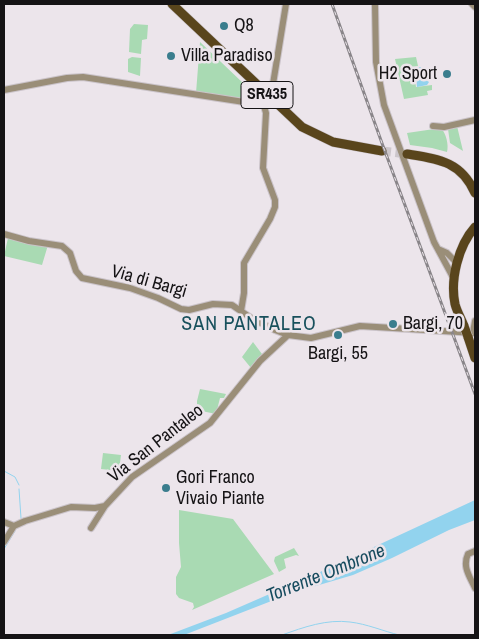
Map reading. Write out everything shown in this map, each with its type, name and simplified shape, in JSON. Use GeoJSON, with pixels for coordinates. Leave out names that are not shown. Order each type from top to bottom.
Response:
{"type":"FeatureCollection","features":[{"type":"Feature","properties":{"kind":"main road","name":"SR435"},"geometry":{"type":"LineString","coordinates":[[172,4],[302,127],[333,142],[382,151]]}},
{"type":"Feature","properties":{"kind":"main road"},"geometry":{"type":"LineString","coordinates":[[407,154],[434,158],[450,164],[467,177],[475,192]]}},
{"type":"Feature","properties":{"kind":"main road"},"geometry":{"type":"LineString","coordinates":[[475,229],[462,251],[455,280],[454,301],[463,323],[472,334],[475,358]]}},
{"type":"Feature","properties":{"kind":"main road"},"geometry":{"type":"LineString","coordinates":[[463,323],[459,295],[458,265],[475,229]]}},
{"type":"Feature","properties":{"kind":"street"},"geometry":{"type":"LineString","coordinates":[[273,84],[286,4]]}},
{"type":"Feature","properties":{"kind":"street"},"geometry":{"type":"LineString","coordinates":[[472,4],[475,7]]}},
{"type":"Feature","properties":{"kind":"street"},"geometry":{"type":"LineString","coordinates":[[376,5],[376,62],[380,88],[388,116],[437,248],[455,280]]}},
{"type":"Feature","properties":{"kind":"street"},"geometry":{"type":"LineString","coordinates":[[4,90],[67,78],[83,77],[264,106],[266,111],[262,166],[275,200],[275,207],[272,216],[244,262],[244,293],[241,311]]}},
{"type":"Feature","properties":{"kind":"street"},"geometry":{"type":"LineString","coordinates":[[433,126],[444,127],[475,120]]}},
{"type":"Feature","properties":{"kind":"street","name":"Via di Bargi"},"geometry":{"type":"LineString","coordinates":[[4,234],[28,241],[62,246],[72,256],[78,275],[87,280],[130,288],[183,310],[213,304],[232,305],[255,321],[288,335],[316,338],[350,327],[360,326],[472,334]]}},
{"type":"Feature","properties":{"kind":"street"},"geometry":{"type":"LineString","coordinates":[[437,248],[447,254],[458,265]]}},
{"type":"Feature","properties":{"kind":"street"},"geometry":{"type":"LineString","coordinates":[[447,254],[462,251]]}},
{"type":"Feature","properties":{"kind":"street"},"geometry":{"type":"LineString","coordinates":[[445,263],[458,265]]}},
{"type":"Feature","properties":{"kind":"street"},"geometry":{"type":"LineString","coordinates":[[472,334],[475,321]]}},
{"type":"Feature","properties":{"kind":"street","name":"Via San Pantaleo"},"geometry":{"type":"LineString","coordinates":[[14,526],[68,508],[105,506],[132,477],[210,424],[260,361],[288,335]]}},
{"type":"Feature","properties":{"kind":"street"},"geometry":{"type":"LineString","coordinates":[[91,528],[105,506]]}},
{"type":"Feature","properties":{"kind":"street"},"geometry":{"type":"LineString","coordinates":[[4,522],[14,526],[4,542]]}},
{"type":"Feature","properties":{"kind":"street"},"geometry":{"type":"LineString","coordinates":[[475,551],[468,554],[465,562],[475,588]]}},
{"type":"Feature","properties":{"kind":"green space"},"geometry":{"type":"Polygon","coordinates":[[[134,24],[148,25],[147,39],[142,40],[141,54],[129,52],[130,29],[134,24]]]}},
{"type":"Feature","properties":{"kind":"green space"},"geometry":{"type":"Polygon","coordinates":[[[200,42],[265,104],[196,93],[200,42]]]}},
{"type":"Feature","properties":{"kind":"green space"},"geometry":{"type":"Polygon","coordinates":[[[132,57],[141,58],[140,76],[128,72],[128,59],[132,57]]]}},
{"type":"Feature","properties":{"kind":"green space"},"geometry":{"type":"Polygon","coordinates":[[[416,57],[418,66],[413,67],[416,87],[432,85],[432,90],[427,91],[428,95],[404,99],[395,59],[416,57]]]}},
{"type":"Feature","properties":{"kind":"green space"},"geometry":{"type":"Polygon","coordinates":[[[457,126],[463,151],[450,143],[448,129],[457,126]]]}},
{"type":"Feature","properties":{"kind":"green space"},"geometry":{"type":"Polygon","coordinates":[[[441,128],[447,139],[447,152],[410,145],[407,133],[441,128]]]}},
{"type":"Feature","properties":{"kind":"green space"},"geometry":{"type":"Polygon","coordinates":[[[8,238],[48,245],[42,265],[4,256],[8,238]]]}},
{"type":"Feature","properties":{"kind":"green space"},"geometry":{"type":"Polygon","coordinates":[[[253,342],[262,354],[251,368],[242,357],[253,342]]]}},
{"type":"Feature","properties":{"kind":"green space"},"geometry":{"type":"Polygon","coordinates":[[[200,389],[226,394],[224,398],[220,398],[216,414],[197,410],[200,389]]]}},
{"type":"Feature","properties":{"kind":"green space"},"geometry":{"type":"Polygon","coordinates":[[[103,453],[121,455],[119,471],[101,469],[103,453]]]}},
{"type":"Feature","properties":{"kind":"green space"},"geometry":{"type":"Polygon","coordinates":[[[179,510],[233,519],[274,574],[192,610],[194,607],[193,603],[179,598],[176,594],[176,577],[181,567],[179,510]]]}},
{"type":"Feature","properties":{"kind":"green space"},"geometry":{"type":"Polygon","coordinates":[[[294,548],[299,556],[296,555],[284,559],[286,568],[279,572],[274,561],[275,557],[294,548]]]}},
{"type":"Feature","properties":{"kind":"water"},"geometry":{"type":"Polygon","coordinates":[[[421,67],[425,70],[424,76],[429,82],[427,85],[417,87],[415,68],[421,67]]]}},
{"type":"Feature","properties":{"kind":"water","name":"Torrente Ombrone"},"geometry":{"type":"Polygon","coordinates":[[[475,500],[475,520],[449,530],[392,558],[353,575],[292,593],[184,635],[168,635],[226,613],[320,572],[475,500]]]}},
{"type":"Feature","properties":{"kind":"waterway"},"geometry":{"type":"LineString","coordinates":[[4,471],[15,477],[19,485]]}},
{"type":"Feature","properties":{"kind":"waterway"},"geometry":{"type":"LineString","coordinates":[[19,489],[21,518]]}},
{"type":"Feature","properties":{"kind":"waterway"},"geometry":{"type":"LineString","coordinates":[[4,549],[15,531]]}},
{"type":"Feature","properties":{"kind":"waterway"},"geometry":{"type":"LineString","coordinates":[[282,635],[316,624],[341,621],[363,624],[399,635]]}},
{"type":"Feature","properties":{"kind":"tunnel"},"geometry":{"type":"LineString","coordinates":[[382,151],[407,154]]}},
{"type":"Feature","properties":{"kind":"railway"},"geometry":{"type":"LineString","coordinates":[[332,4],[475,394]]}},
{"type":"Feature","properties":{"kind":"place","name":"Q8"},"geometry":{"type":"Point","coordinates":[224,26]}},
{"type":"Feature","properties":{"kind":"place","name":"Villa Paradiso"},"geometry":{"type":"Point","coordinates":[171,56]}},
{"type":"Feature","properties":{"kind":"place","name":"H2 Sport"},"geometry":{"type":"Point","coordinates":[447,74]}},
{"type":"Feature","properties":{"kind":"place","name":"Bargi, 70"},"geometry":{"type":"Point","coordinates":[393,324]}},
{"type":"Feature","properties":{"kind":"place","name":"Bargi, 55"},"geometry":{"type":"Point","coordinates":[338,335]}},
{"type":"Feature","properties":{"kind":"place","name":"Gori Franco Vivaio Piante"},"geometry":{"type":"Point","coordinates":[166,488]}},
{"type":"Feature","properties":{"kind":"district","name":"SAN PANTALEO"},"geometry":{"type":"Point","coordinates":[249,325]}}]}
